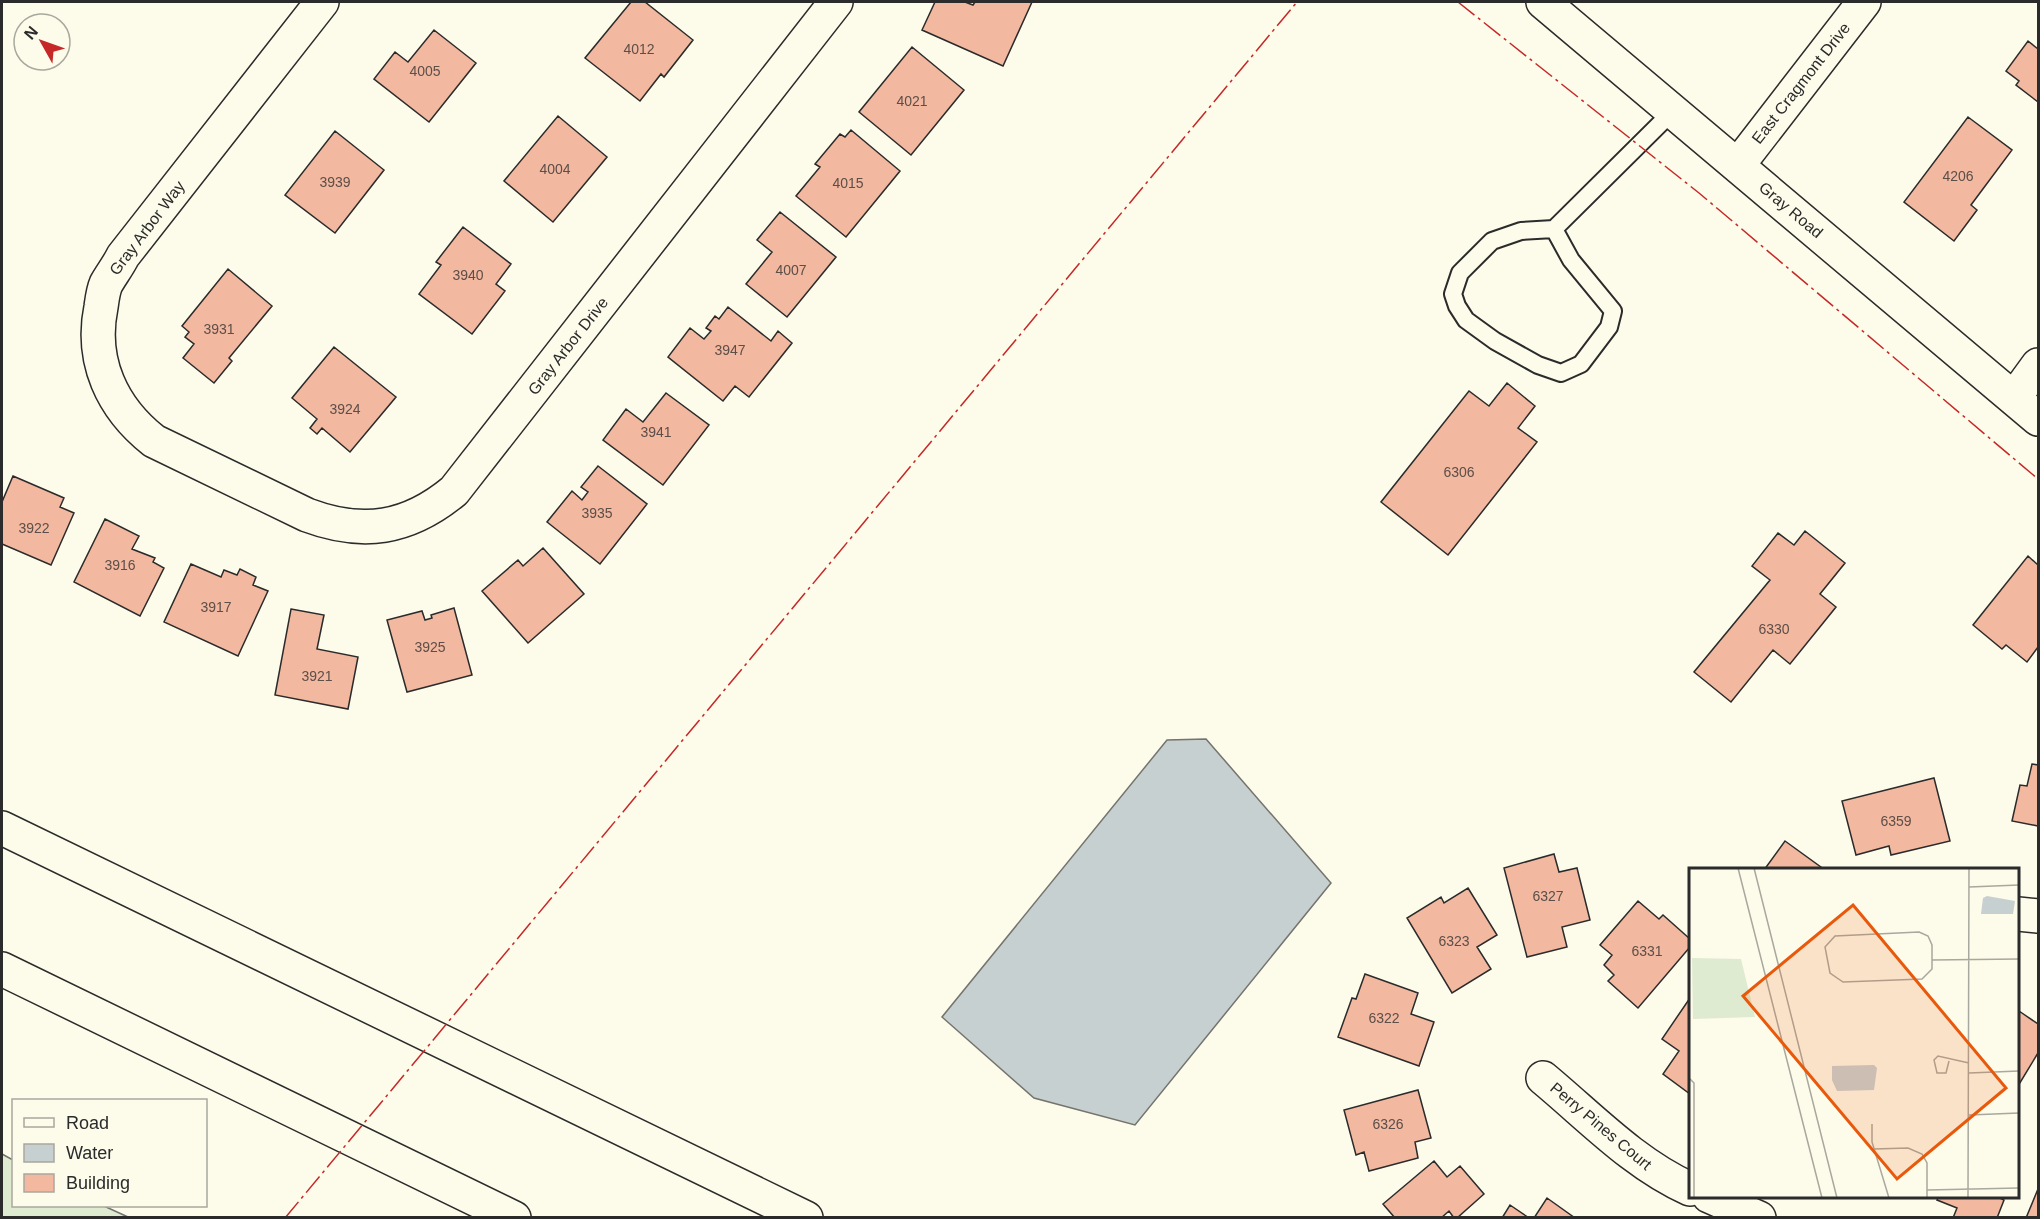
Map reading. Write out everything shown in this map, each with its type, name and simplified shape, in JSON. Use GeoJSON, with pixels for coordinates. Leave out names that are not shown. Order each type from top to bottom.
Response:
{"type":"FeatureCollection","features":[{"type":"Feature","properties":{"kind":"main road","name":"Gray Arbor Way"},"geometry":{"type":"LineString","coordinates":[[222,475],[154,441],[141,431],[119,404],[103,371],[99,354],[98,320],[105,286],[123,256],[322,2]]}},
{"type":"Feature","properties":{"kind":"main road","name":"Gray Arbor Drive"},"geometry":{"type":"LineString","coordinates":[[222,475],[315,518],[359,528],[410,519],[440,502],[465,477],[836,2]]}},
{"type":"Feature","properties":{"kind":"main road","name":"Gray Road"},"geometry":{"type":"LineString","coordinates":[[1544,2],[2038,419]]}},
{"type":"Feature","properties":{"kind":"main road","name":"East Cragmont Drive"},"geometry":{"type":"LineString","coordinates":[[1738,165],[1864,2]]}},
{"type":"Feature","properties":{"kind":"main road"},"geometry":{"type":"LineString","coordinates":[[2014,398],[2038,365]]}},
{"type":"Feature","properties":{"kind":"main road"},"geometry":{"type":"LineString","coordinates":[[2,828],[806,1218]]}},
{"type":"Feature","properties":{"kind":"main road"},"geometry":{"type":"LineString","coordinates":[[2019,914],[2038,916]]}},
{"type":"Feature","properties":{"kind":"main road"},"geometry":{"type":"LineString","coordinates":[[2,969],[514,1218]]}},
{"type":"Feature","properties":{"kind":"main road","name":"Perry Pines Court"},"geometry":{"type":"LineString","coordinates":[[1543,1078],[1644,1163],[1665,1177],[1689,1187]]}},
{"type":"Feature","properties":{"kind":"main road","name":"Perry Pines Court"},"geometry":{"type":"LineString","coordinates":[[1714,1198],[1759,1218]]}},
{"type":"Feature","properties":{"kind":"lane"},"geometry":{"type":"LineString","coordinates":[[1554,229],[1572,260],[1613,311],[1609,327],[1581,364],[1561,373],[1538,365],[1495,341],[1466,320],[1453,294],[1460,273],[1492,241],[1521,231],[1554,229],[1673,111]]}},
{"type":"Feature","properties":{"kind":"green space"},"geometry":{"type":"Polygon","coordinates":[[[2,1154],[12,1159],[12,1207],[106,1207],[128,1217],[2,1217],[2,1154]]]}},
{"type":"Feature","properties":{"kind":"water"},"geometry":{"type":"Polygon","coordinates":[[[1206,739],[1331,883],[1135,1125],[1034,1098],[942,1017],[1167,740],[1206,739]]]}},
{"type":"Feature","properties":{"kind":"building"},"geometry":{"type":"Polygon","coordinates":[[[631,2],[645,2],[693,40],[664,77],[661,74],[640,101],[585,58],[631,2]]]}},
{"type":"Feature","properties":{"kind":"building"},"geometry":{"type":"Polygon","coordinates":[[[935,2],[965,2],[973,5],[975,2],[1032,2],[1003,66],[922,30],[935,2]]]}},
{"type":"Feature","properties":{"kind":"building"},"geometry":{"type":"Polygon","coordinates":[[[434,30],[476,63],[429,122],[374,79],[395,52],[408,62],[434,30]]]}},
{"type":"Feature","properties":{"kind":"building"},"geometry":{"type":"Polygon","coordinates":[[[2028,41],[2038,49],[2038,102],[2016,85],[2019,81],[2006,71],[2028,41]]]}},
{"type":"Feature","properties":{"kind":"building"},"geometry":{"type":"Polygon","coordinates":[[[912,47],[964,90],[911,155],[859,112],[912,47]]]}},
{"type":"Feature","properties":{"kind":"building"},"geometry":{"type":"Polygon","coordinates":[[[558,116],[607,157],[553,222],[504,181],[558,116]]]}},
{"type":"Feature","properties":{"kind":"building"},"geometry":{"type":"Polygon","coordinates":[[[1968,117],[2012,150],[1971,205],[1977,210],[1954,241],[1904,202],[1968,117]]]}},
{"type":"Feature","properties":{"kind":"building"},"geometry":{"type":"Polygon","coordinates":[[[851,130],[900,171],[846,237],[796,196],[820,167],[815,164],[840,134],[845,137],[851,130]]]}},
{"type":"Feature","properties":{"kind":"building"},"geometry":{"type":"Polygon","coordinates":[[[335,131],[384,170],[335,233],[285,195],[335,131]]]}},
{"type":"Feature","properties":{"kind":"building"},"geometry":{"type":"Polygon","coordinates":[[[780,212],[836,257],[787,317],[746,284],[772,252],[757,240],[780,212]]]}},
{"type":"Feature","properties":{"kind":"building"},"geometry":{"type":"Polygon","coordinates":[[[463,227],[511,264],[496,284],[505,291],[472,334],[419,294],[441,265],[436,262],[463,227]]]}},
{"type":"Feature","properties":{"kind":"building"},"geometry":{"type":"Polygon","coordinates":[[[228,269],[272,306],[229,358],[232,361],[214,383],[183,358],[194,344],[185,337],[189,332],[182,326],[228,269]]]}},
{"type":"Feature","properties":{"kind":"building"},"geometry":{"type":"Polygon","coordinates":[[[728,307],[771,341],[778,331],[792,343],[749,397],[735,386],[723,401],[668,357],[690,328],[704,339],[711,331],[706,328],[715,316],[719,319],[728,307]]]}},
{"type":"Feature","properties":{"kind":"building"},"geometry":{"type":"Polygon","coordinates":[[[334,347],[396,397],[350,452],[322,428],[317,434],[310,428],[317,419],[292,398],[334,347]]]}},
{"type":"Feature","properties":{"kind":"building"},"geometry":{"type":"Polygon","coordinates":[[[1507,383],[1535,406],[1518,428],[1537,442],[1448,555],[1381,502],[1469,391],[1489,406],[1507,383]]]}},
{"type":"Feature","properties":{"kind":"building"},"geometry":{"type":"Polygon","coordinates":[[[666,393],[709,425],[663,485],[603,440],[626,409],[643,422],[666,393]]]}},
{"type":"Feature","properties":{"kind":"building"},"geometry":{"type":"Polygon","coordinates":[[[598,466],[647,504],[600,564],[547,522],[572,491],[582,500],[588,492],[581,487],[598,466]]]}},
{"type":"Feature","properties":{"kind":"building"},"geometry":{"type":"Polygon","coordinates":[[[13,476],[64,498],[60,507],[74,513],[51,565],[2,544],[2,502],[13,476]]]}},
{"type":"Feature","properties":{"kind":"building"},"geometry":{"type":"Polygon","coordinates":[[[105,519],[139,536],[132,549],[155,558],[153,562],[164,568],[140,616],[74,582],[105,519]]]}},
{"type":"Feature","properties":{"kind":"building"},"geometry":{"type":"Polygon","coordinates":[[[1805,531],[1845,563],[1820,594],[1836,607],[1790,664],[1773,650],[1731,702],[1694,672],[1770,580],[1752,566],[1778,533],[1794,545],[1805,531]]]}},
{"type":"Feature","properties":{"kind":"building"},"geometry":{"type":"Polygon","coordinates":[[[543,548],[584,594],[528,643],[482,591],[518,560],[523,566],[543,548]]]}},
{"type":"Feature","properties":{"kind":"building"},"geometry":{"type":"Polygon","coordinates":[[[2028,556],[2038,565],[2038,647],[2027,662],[2006,645],[2002,649],[1973,625],[2028,556]]]}},
{"type":"Feature","properties":{"kind":"building"},"geometry":{"type":"Polygon","coordinates":[[[191,564],[221,577],[224,570],[237,575],[240,569],[256,577],[253,585],[268,591],[238,656],[164,622],[191,564]]]}},
{"type":"Feature","properties":{"kind":"building"},"geometry":{"type":"Polygon","coordinates":[[[454,608],[472,675],[407,692],[387,620],[422,611],[425,620],[432,618],[431,615],[454,608]]]}},
{"type":"Feature","properties":{"kind":"building"},"geometry":{"type":"Polygon","coordinates":[[[291,609],[324,615],[317,649],[358,657],[348,709],[275,695],[291,609]]]}},
{"type":"Feature","properties":{"kind":"building"},"geometry":{"type":"Polygon","coordinates":[[[2032,764],[2038,765],[2038,826],[2012,821],[2020,785],[2027,786],[2032,764]]]}},
{"type":"Feature","properties":{"kind":"building"},"geometry":{"type":"Polygon","coordinates":[[[1934,778],[1950,841],[1891,855],[1889,846],[1856,855],[1842,801],[1934,778]]]}},
{"type":"Feature","properties":{"kind":"building"},"geometry":{"type":"Polygon","coordinates":[[[1785,841],[1822,868],[1765,868],[1785,841]]]}},
{"type":"Feature","properties":{"kind":"building"},"geometry":{"type":"Polygon","coordinates":[[[1554,854],[1559,872],[1577,868],[1590,920],[1562,927],[1567,947],[1527,957],[1504,868],[1554,854]]]}},
{"type":"Feature","properties":{"kind":"building"},"geometry":{"type":"Polygon","coordinates":[[[1468,888],[1497,935],[1477,947],[1491,969],[1452,993],[1407,918],[1441,897],[1444,903],[1468,888]]]}},
{"type":"Feature","properties":{"kind":"building"},"geometry":{"type":"Polygon","coordinates":[[[1638,901],[1659,919],[1663,915],[1689,938],[1689,948],[1638,1008],[1608,981],[1614,975],[1604,965],[1612,955],[1600,945],[1638,901]]]}},
{"type":"Feature","properties":{"kind":"building"},"geometry":{"type":"Polygon","coordinates":[[[1365,974],[1418,993],[1411,1014],[1434,1022],[1419,1066],[1338,1037],[1352,998],[1356,999],[1365,974]]]}},
{"type":"Feature","properties":{"kind":"building"},"geometry":{"type":"Polygon","coordinates":[[[1689,999],[1689,1093],[1663,1074],[1679,1051],[1662,1039],[1689,999]]]}},
{"type":"Feature","properties":{"kind":"building"},"geometry":{"type":"Polygon","coordinates":[[[2019,1011],[2038,1024],[2038,1053],[2019,1084],[2019,1011]]]}},
{"type":"Feature","properties":{"kind":"building"},"geometry":{"type":"Polygon","coordinates":[[[1418,1090],[1431,1138],[1415,1142],[1418,1158],[1369,1171],[1364,1152],[1356,1155],[1344,1110],[1418,1090]]]}},
{"type":"Feature","properties":{"kind":"building"},"geometry":{"type":"Polygon","coordinates":[[[1434,1161],[1447,1177],[1460,1166],[1484,1194],[1457,1218],[1454,1218],[1449,1211],[1441,1218],[1395,1218],[1383,1204],[1434,1161]]]}},
{"type":"Feature","properties":{"kind":"building"},"geometry":{"type":"Polygon","coordinates":[[[2038,1189],[2038,1218],[2026,1218],[2038,1189]]]}},
{"type":"Feature","properties":{"kind":"building"},"geometry":{"type":"Polygon","coordinates":[[[1547,1198],[1575,1218],[1534,1218],[1547,1198]]]}},
{"type":"Feature","properties":{"kind":"building"},"geometry":{"type":"Polygon","coordinates":[[[1938,1198],[2000,1198],[2004,1200],[1997,1218],[1953,1218],[1957,1208],[1937,1200],[1938,1198]]]}},
{"type":"Feature","properties":{"kind":"building"},"geometry":{"type":"Polygon","coordinates":[[[1510,1205],[1529,1218],[1502,1218],[1510,1205]]]}},
{"type":"Feature","properties":{"kind":"power"},"geometry":{"type":"LineString","coordinates":[[285,1218],[1297,2]]}},
{"type":"Feature","properties":{"kind":"power"},"geometry":{"type":"LineString","coordinates":[[1458,2],[1699,193],[2038,479]]}}]}
